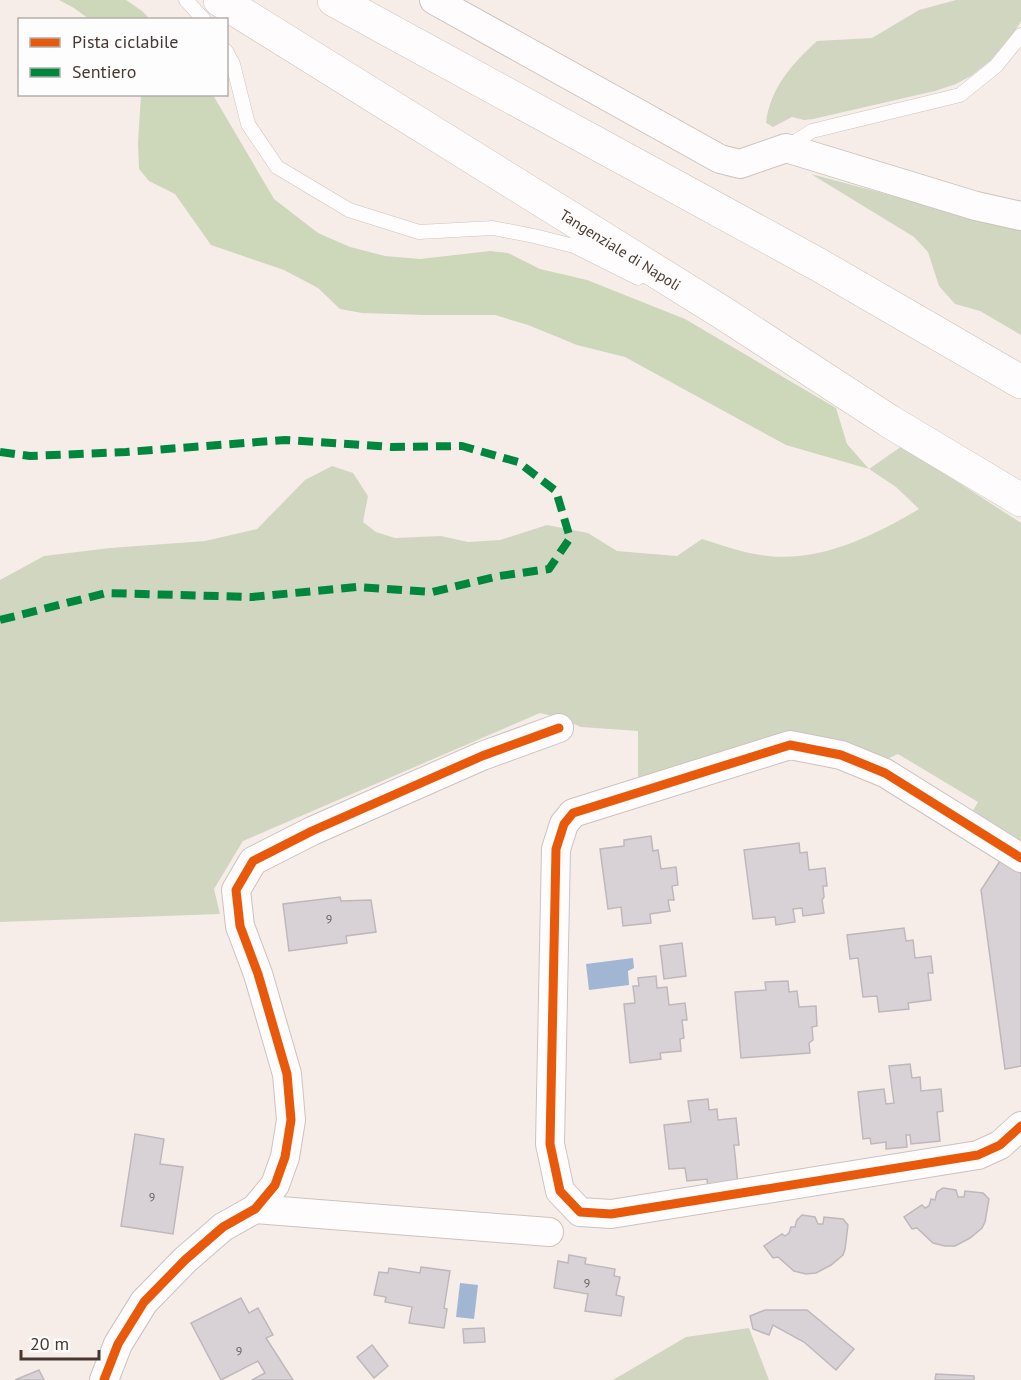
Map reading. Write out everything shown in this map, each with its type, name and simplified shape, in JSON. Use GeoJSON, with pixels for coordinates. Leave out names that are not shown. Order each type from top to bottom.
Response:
{"type":"FeatureCollection","features":[{"type":"Feature","properties":{"kind":"highway","name":"Tangenziale di Napoli"},"geometry":{"type":"LineString","coordinates":[[220,0],[723,313],[889,421],[1021,500]]}},
{"type":"Feature","properties":{"kind":"highway"},"geometry":{"type":"LineString","coordinates":[[334,0],[819,265],[1021,382]]}},
{"type":"Feature","properties":{"kind":"street"},"geometry":{"type":"LineString","coordinates":[[434,0],[720,159],[740,164],[786,148],[975,206],[1021,216]]}},
{"type":"Feature","properties":{"kind":"street"},"geometry":{"type":"LineString","coordinates":[[104,1380],[118,1344],[144,1302],[185,1260],[223,1227],[255,1209],[275,1185],[285,1157],[291,1120],[287,1074],[258,974],[240,926],[236,890],[253,861],[322,826],[482,756],[559,728]]}},
{"type":"Feature","properties":{"kind":"street"},"geometry":{"type":"LineString","coordinates":[[1021,858],[885,773],[841,755],[790,745],[573,813],[564,824],[556,849],[550,1144],[560,1191],[580,1212],[612,1214],[978,1155],[1000,1145],[1021,1126]]}},
{"type":"Feature","properties":{"kind":"street"},"geometry":{"type":"LineString","coordinates":[[255,1209],[549,1232]]}},
{"type":"Feature","properties":{"kind":"lane"},"geometry":{"type":"LineString","coordinates":[[186,0],[202,18]]}},
{"type":"Feature","properties":{"kind":"lane"},"geometry":{"type":"LineString","coordinates":[[786,148],[812,131],[960,95],[996,66],[1021,35]]}},
{"type":"Feature","properties":{"kind":"lane"},"geometry":{"type":"LineString","coordinates":[[228,54],[234,64],[248,124],[277,167],[349,210],[419,232],[492,228],[574,246],[644,280],[723,313]]}},
{"type":"Feature","properties":{"kind":"green space"},"geometry":{"type":"Polygon","coordinates":[[[59,0],[126,0],[149,18],[88,18],[59,0]]]}},
{"type":"Feature","properties":{"kind":"green space"},"geometry":{"type":"Polygon","coordinates":[[[956,0],[1021,0],[1021,21],[1013,34],[990,61],[971,76],[935,91],[813,119],[804,120],[792,117],[773,127],[766,123],[768,110],[777,88],[791,68],[817,41],[872,38],[919,10],[956,0]]]}},
{"type":"Feature","properties":{"kind":"green space"},"geometry":{"type":"Polygon","coordinates":[[[141,96],[214,96],[274,199],[318,233],[350,247],[385,256],[420,259],[490,251],[508,253],[540,269],[587,280],[685,319],[836,408],[847,444],[869,469],[786,445],[625,357],[577,345],[528,325],[495,315],[362,313],[340,309],[318,288],[284,270],[211,245],[175,194],[149,181],[139,169],[141,96]]]}},
{"type":"Feature","properties":{"kind":"green space"},"geometry":{"type":"Polygon","coordinates":[[[811,174],[1021,230],[1021,335],[980,311],[955,304],[939,286],[928,252],[914,237],[811,174]]]}},
{"type":"Feature","properties":{"kind":"green space"},"geometry":{"type":"Polygon","coordinates":[[[902,446],[1021,523],[1021,847],[971,814],[978,802],[898,754],[883,761],[799,736],[638,782],[638,731],[581,727],[540,713],[243,841],[214,889],[220,914],[0,922],[0,580],[44,556],[110,548],[205,541],[257,529],[305,480],[332,466],[353,473],[368,496],[363,522],[376,532],[395,538],[441,536],[468,542],[500,540],[547,525],[588,533],[617,551],[677,556],[702,539],[755,554],[777,557],[798,556],[819,553],[861,539],[919,509],[896,487],[869,469],[902,446]]]}},
{"type":"Feature","properties":{"kind":"green space"},"geometry":{"type":"Polygon","coordinates":[[[749,1328],[769,1380],[613,1380],[686,1337],[749,1328]]]}},
{"type":"Feature","properties":{"kind":"water"},"geometry":{"type":"Polygon","coordinates":[[[633,958],[634,968],[628,971],[629,985],[589,990],[586,964],[633,958]]]}},
{"type":"Feature","properties":{"kind":"water"},"geometry":{"type":"Polygon","coordinates":[[[460,1283],[478,1285],[474,1319],[456,1317],[460,1283]]]}},
{"type":"Feature","properties":{"kind":"building"},"geometry":{"type":"Polygon","coordinates":[[[651,836],[653,851],[658,850],[661,869],[676,867],[678,885],[672,886],[674,900],[668,900],[670,911],[650,914],[651,923],[623,926],[621,907],[608,909],[600,849],[624,846],[624,840],[651,836]]]}},
{"type":"Feature","properties":{"kind":"building"},"geometry":{"type":"Polygon","coordinates":[[[799,843],[800,853],[807,852],[809,870],[825,868],[827,886],[823,886],[824,913],[803,916],[802,908],[793,909],[795,922],[776,925],[775,917],[753,919],[744,850],[799,843]]]}},
{"type":"Feature","properties":{"kind":"building"},"geometry":{"type":"Polygon","coordinates":[[[1004,855],[1021,866],[1021,1066],[1005,1069],[981,890],[1004,855]]]}},
{"type":"Feature","properties":{"kind":"building"},"geometry":{"type":"Polygon","coordinates":[[[340,897],[341,901],[371,900],[376,932],[346,936],[347,943],[289,951],[283,904],[340,897]]]}},
{"type":"Feature","properties":{"kind":"building"},"geometry":{"type":"Polygon","coordinates":[[[904,928],[906,941],[913,940],[915,958],[931,956],[933,973],[928,973],[931,1000],[908,1003],[909,1009],[879,1012],[877,996],[863,997],[858,958],[850,959],[847,935],[904,928]]]}},
{"type":"Feature","properties":{"kind":"building"},"geometry":{"type":"Polygon","coordinates":[[[682,943],[686,976],[664,979],[660,946],[682,943]]]}},
{"type":"Feature","properties":{"kind":"building"},"geometry":{"type":"Polygon","coordinates":[[[656,976],[657,988],[667,987],[669,1005],[685,1003],[687,1020],[682,1020],[684,1038],[680,1039],[681,1051],[660,1053],[661,1059],[630,1063],[624,1004],[635,1003],[633,986],[639,986],[638,978],[656,976]]]}},
{"type":"Feature","properties":{"kind":"building"},"geometry":{"type":"Polygon","coordinates":[[[788,981],[789,992],[797,991],[799,1007],[816,1006],[817,1026],[812,1027],[813,1040],[809,1043],[810,1053],[741,1058],[735,992],[766,990],[765,982],[788,981]]]}},
{"type":"Feature","properties":{"kind":"building"},"geometry":{"type":"Polygon","coordinates":[[[910,1064],[912,1078],[920,1077],[921,1091],[941,1089],[943,1111],[937,1112],[940,1141],[911,1144],[910,1135],[906,1135],[907,1147],[886,1149],[886,1142],[871,1144],[870,1138],[863,1139],[858,1092],[884,1089],[886,1104],[894,1103],[889,1066],[910,1064]]]}},
{"type":"Feature","properties":{"kind":"building"},"geometry":{"type":"Polygon","coordinates":[[[708,1099],[709,1110],[717,1109],[718,1120],[736,1118],[739,1145],[734,1145],[738,1185],[708,1189],[707,1179],[687,1181],[685,1168],[669,1169],[664,1125],[691,1122],[688,1101],[708,1099]]]}},
{"type":"Feature","properties":{"kind":"building"},"geometry":{"type":"Polygon","coordinates":[[[135,1134],[164,1139],[160,1164],[183,1167],[173,1234],[121,1226],[135,1134]]]}},
{"type":"Feature","properties":{"kind":"building"},"geometry":{"type":"Polygon","coordinates":[[[943,1188],[956,1190],[958,1197],[964,1197],[965,1191],[983,1193],[989,1199],[982,1228],[955,1246],[933,1243],[917,1228],[912,1229],[904,1217],[922,1205],[925,1208],[929,1206],[931,1199],[935,1200],[937,1192],[943,1188]]]}},
{"type":"Feature","properties":{"kind":"building"},"geometry":{"type":"Polygon","coordinates":[[[802,1215],[815,1217],[818,1224],[823,1224],[824,1217],[843,1219],[848,1225],[843,1255],[816,1273],[806,1274],[794,1271],[778,1257],[773,1258],[764,1246],[782,1234],[785,1236],[789,1233],[791,1227],[795,1227],[802,1215]]]}},
{"type":"Feature","properties":{"kind":"building"},"geometry":{"type":"Polygon","coordinates":[[[569,1255],[586,1258],[585,1264],[615,1269],[614,1276],[620,1277],[616,1295],[624,1297],[621,1316],[585,1311],[588,1294],[554,1288],[558,1261],[568,1263],[569,1255]]]}},
{"type":"Feature","properties":{"kind":"building"},"geometry":{"type":"Polygon","coordinates":[[[421,1267],[450,1271],[444,1308],[447,1309],[444,1328],[409,1323],[412,1307],[385,1302],[386,1297],[374,1295],[379,1272],[388,1273],[389,1268],[420,1273],[421,1267]]]}},
{"type":"Feature","properties":{"kind":"building"},"geometry":{"type":"Polygon","coordinates":[[[241,1298],[249,1313],[258,1308],[273,1335],[266,1338],[293,1380],[252,1380],[265,1373],[258,1361],[221,1380],[191,1323],[241,1298]]]}},
{"type":"Feature","properties":{"kind":"building"},"geometry":{"type":"Polygon","coordinates":[[[765,1310],[807,1310],[854,1349],[836,1370],[804,1342],[773,1325],[769,1335],[753,1329],[750,1316],[765,1310]]]}},
{"type":"Feature","properties":{"kind":"building"},"geometry":{"type":"Polygon","coordinates":[[[484,1328],[485,1342],[464,1343],[463,1329],[484,1328]]]}},
{"type":"Feature","properties":{"kind":"building"},"geometry":{"type":"Polygon","coordinates":[[[372,1345],[388,1366],[374,1378],[357,1357],[372,1345]]]}},
{"type":"Feature","properties":{"kind":"building"},"geometry":{"type":"Polygon","coordinates":[[[39,1370],[44,1380],[15,1380],[39,1370]]]}},
{"type":"Feature","properties":{"kind":"building"},"geometry":{"type":"Polygon","coordinates":[[[936,1374],[974,1376],[974,1380],[935,1380],[936,1374]]]}},
{"type":"Feature","properties":{"kind":"marked path"},"geometry":{"type":"LineString","coordinates":[[0,452],[30,456],[126,452],[285,440],[392,447],[462,446],[518,462],[556,491],[570,538],[549,569],[499,576],[432,592],[357,587],[252,597],[106,593],[0,620]]}},
{"type":"Feature","properties":{"kind":"cycle path"},"geometry":{"type":"LineString","coordinates":[[104,1380],[118,1344],[144,1302],[185,1260],[223,1227],[255,1209],[275,1185],[285,1157],[291,1120],[287,1074],[258,974],[240,926],[236,890],[253,861],[312,831],[482,756],[559,728]]}},
{"type":"Feature","properties":{"kind":"cycle path"},"geometry":{"type":"LineString","coordinates":[[1021,858],[885,773],[841,755],[790,745],[573,813],[564,824],[556,849],[550,1144],[560,1191],[580,1212],[611,1214],[978,1155],[1000,1145],[1021,1126]]}}]}
